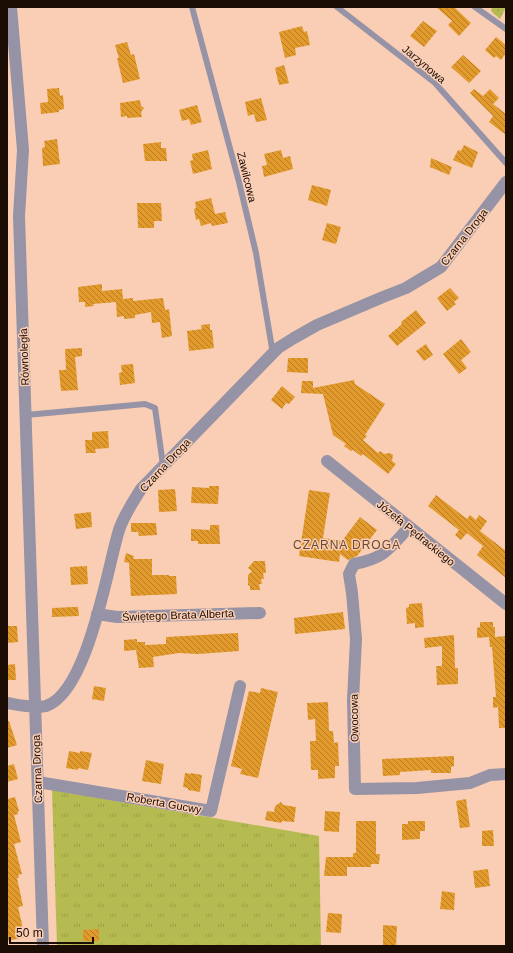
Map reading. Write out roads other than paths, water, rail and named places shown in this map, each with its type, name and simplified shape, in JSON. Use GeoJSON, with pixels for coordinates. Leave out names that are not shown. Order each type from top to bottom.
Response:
{"type":"FeatureCollection","features":[{"type":"Feature","properties":{"kind":"street","name":"Równoległa"},"geometry":{"type":"LineString","coordinates":[[11,7],[23,150],[19,216],[33,671],[36,707]]}},
{"type":"Feature","properties":{"kind":"street","name":"Czarna Droga"},"geometry":{"type":"LineString","coordinates":[[43,946],[36,707],[47,706],[60,697],[66,691],[76,674],[97,614],[119,530],[125,515],[140,489],[278,348],[317,325],[383,296],[406,288],[441,267],[506,182]]}},
{"type":"Feature","properties":{"kind":"street","name":"Józefa Pędrackiego"},"geometry":{"type":"LineString","coordinates":[[327,461],[506,604]]}},
{"type":"Feature","properties":{"kind":"street","name":"Owocowa"},"geometry":{"type":"LineString","coordinates":[[409,527],[386,552],[372,560],[354,564],[350,574],[356,639],[353,700],[356,789],[417,788],[470,783],[490,775],[506,774]]}},
{"type":"Feature","properties":{"kind":"street","name":"Świętego Brata Alberta"},"geometry":{"type":"LineString","coordinates":[[97,614],[117,617],[260,613]]}},
{"type":"Feature","properties":{"kind":"street","name":"Roberta Gucwy"},"geometry":{"type":"LineString","coordinates":[[38,782],[211,811],[240,686]]}},
{"type":"Feature","properties":{"kind":"street"},"geometry":{"type":"LineString","coordinates":[[7,703],[36,707]]}},
{"type":"Feature","properties":{"kind":"lane","name":"Zawilcowa"},"geometry":{"type":"LineString","coordinates":[[192,7],[239,182],[256,253],[273,354]]}},
{"type":"Feature","properties":{"kind":"lane","name":"Jarzynowa"},"geometry":{"type":"LineString","coordinates":[[337,7],[435,83],[506,163]]}},
{"type":"Feature","properties":{"kind":"lane"},"geometry":{"type":"LineString","coordinates":[[475,7],[506,29]]}},
{"type":"Feature","properties":{"kind":"lane"},"geometry":{"type":"LineString","coordinates":[[26,416],[145,404],[155,408],[163,467]]}},
{"type":"Feature","properties":{"kind":"district","name":"CZARNA DROGA"},"geometry":{"type":"Point","coordinates":[347,545]}}]}
